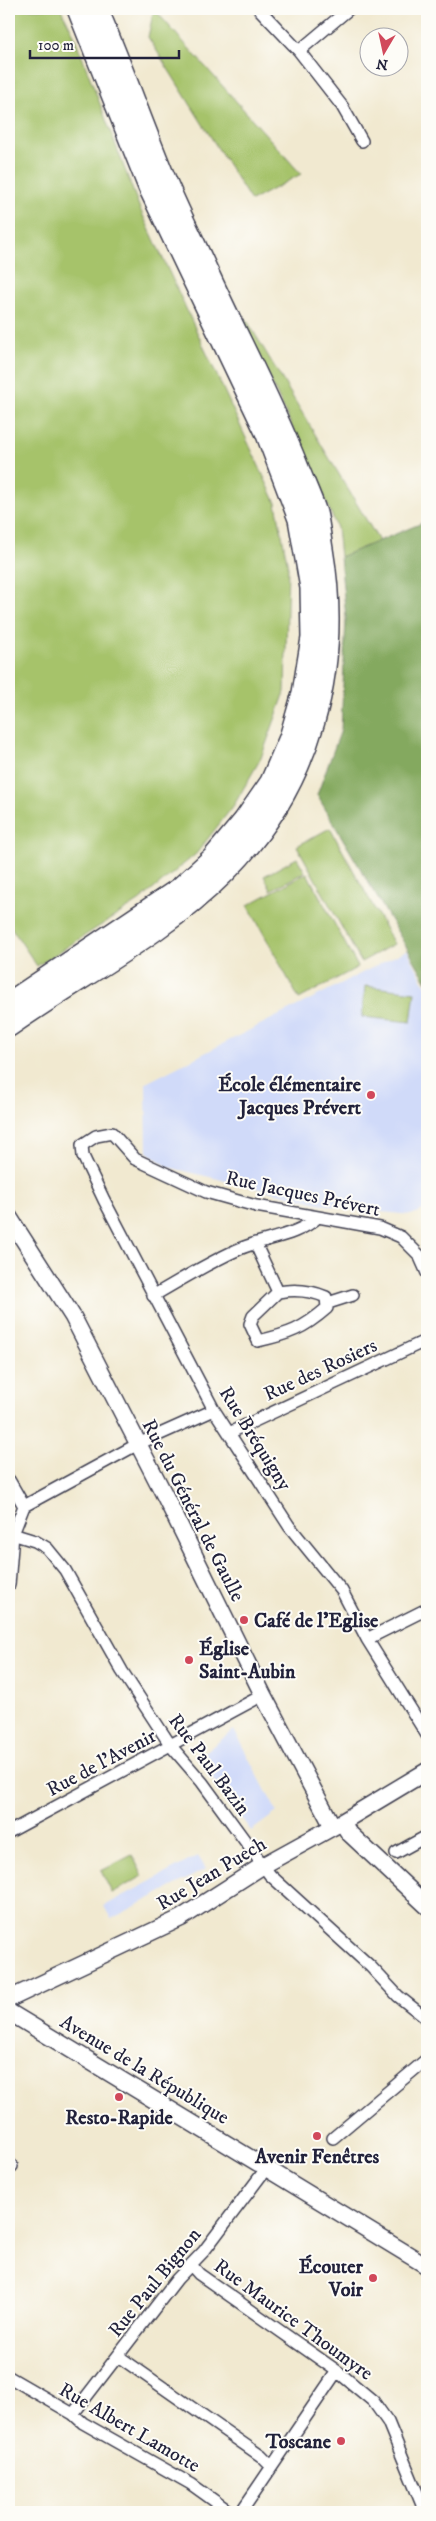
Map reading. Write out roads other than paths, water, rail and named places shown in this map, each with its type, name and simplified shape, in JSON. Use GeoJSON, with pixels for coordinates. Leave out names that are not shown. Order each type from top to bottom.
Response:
{"type":"FeatureCollection","features":[{"type":"Feature","properties":{"kind":"highway"},"geometry":{"type":"LineString","coordinates":[[9,1003],[179,889],[213,858],[244,821],[270,782],[290,738],[303,693],[312,638],[311,588],[299,519],[266,432],[149,187],[78,9]]}},
{"type":"Feature","properties":{"kind":"highway"},"geometry":{"type":"LineString","coordinates":[[9,1026],[103,965],[190,904],[227,870],[260,832],[286,792],[307,746],[322,696],[329,639],[328,585],[316,514],[282,426],[228,317],[165,181],[97,9]]}},
{"type":"Feature","properties":{"kind":"street"},"geometry":{"type":"LineString","coordinates":[[259,9],[299,51],[342,106],[362,141]]}},
{"type":"Feature","properties":{"kind":"street"},"geometry":{"type":"LineString","coordinates":[[299,51],[349,9]]}},
{"type":"Feature","properties":{"kind":"street","name":"Rue Jacques Prévert"},"geometry":{"type":"LineString","coordinates":[[82,1145],[96,1136],[112,1133],[135,1159],[206,1192],[256,1206],[366,1224],[401,1238],[419,1254],[427,1273]]}},
{"type":"Feature","properties":{"kind":"street","name":"Rue Bréquigny"},"geometry":{"type":"LineString","coordinates":[[82,1145],[83,1156],[96,1183],[153,1296],[214,1410],[290,1526],[342,1590],[367,1639],[427,1735]]}},
{"type":"Feature","properties":{"kind":"street","name":"Rue du Général de Gaulle"},"geometry":{"type":"LineString","coordinates":[[9,1217],[73,1317],[263,1695],[337,1825],[349,1833],[427,1906]]}},
{"type":"Feature","properties":{"kind":"street"},"geometry":{"type":"LineString","coordinates":[[153,1296],[197,1270],[255,1242],[308,1226],[318,1217]]}},
{"type":"Feature","properties":{"kind":"street"},"geometry":{"type":"LineString","coordinates":[[255,1242],[278,1292]]}},
{"type":"Feature","properties":{"kind":"street"},"geometry":{"type":"LineString","coordinates":[[289,1290],[313,1292],[326,1297],[327,1308],[309,1324],[292,1333],[258,1341],[250,1324],[253,1316],[278,1292],[289,1290]]}},
{"type":"Feature","properties":{"kind":"street"},"geometry":{"type":"LineString","coordinates":[[328,1303],[353,1295]]}},
{"type":"Feature","properties":{"kind":"street","name":"Rue des Rosiers"},"geometry":{"type":"LineString","coordinates":[[230,1433],[427,1340]]}},
{"type":"Feature","properties":{"kind":"street"},"geometry":{"type":"LineString","coordinates":[[9,1585],[11,1533],[24,1506],[138,1444],[214,1410]]}},
{"type":"Feature","properties":{"kind":"street"},"geometry":{"type":"LineString","coordinates":[[9,1480],[24,1506]]}},
{"type":"Feature","properties":{"kind":"street","name":"Rue Paul Bazin"},"geometry":{"type":"LineString","coordinates":[[11,1533],[35,1541],[47,1548],[65,1570],[122,1671],[171,1746],[202,1782],[262,1866],[371,1967],[398,1996],[427,2019]]}},
{"type":"Feature","properties":{"kind":"street"},"geometry":{"type":"LineString","coordinates":[[367,1639],[427,1609]]}},
{"type":"Feature","properties":{"kind":"street","name":"Rue de l'Avenir"},"geometry":{"type":"LineString","coordinates":[[9,1832],[263,1695]]}},
{"type":"Feature","properties":{"kind":"street","name":"Rue Jean Puech"},"geometry":{"type":"LineString","coordinates":[[9,1999],[181,1918],[262,1866],[337,1825],[427,1771]]}},
{"type":"Feature","properties":{"kind":"street"},"geometry":{"type":"LineString","coordinates":[[396,1853],[427,1836]]}},
{"type":"Feature","properties":{"kind":"street","name":"Avenue de la République"},"geometry":{"type":"LineString","coordinates":[[9,2012],[264,2169],[427,2266]]}},
{"type":"Feature","properties":{"kind":"street"},"geometry":{"type":"LineString","coordinates":[[333,2138],[427,2059]]}},
{"type":"Feature","properties":{"kind":"street"},"geometry":{"type":"LineString","coordinates":[[9,2163],[12,2166],[9,2169]]}},
{"type":"Feature","properties":{"kind":"street","name":"Rue Paul Bignon"},"geometry":{"type":"LineString","coordinates":[[74,2414],[177,2278],[191,2265],[239,2207],[264,2169]]}},
{"type":"Feature","properties":{"kind":"street","name":"Rue Maurice Thoumyre"},"geometry":{"type":"LineString","coordinates":[[191,2265],[199,2274],[337,2371],[373,2401],[388,2422],[425,2512]]}},
{"type":"Feature","properties":{"kind":"street"},"geometry":{"type":"LineString","coordinates":[[118,2356],[261,2456],[270,2466]]}},
{"type":"Feature","properties":{"kind":"street"},"geometry":{"type":"LineString","coordinates":[[241,2512],[270,2466],[337,2371]]}},
{"type":"Feature","properties":{"kind":"street","name":"Rue Albert Lamotte"},"geometry":{"type":"LineString","coordinates":[[9,2377],[74,2414],[83,2423],[191,2484],[230,2512]]}},
{"type":"Feature","properties":{"kind":"place","name":"École élémentaire Jacques Prévert"},"geometry":{"type":"Point","coordinates":[371,1095]}},
{"type":"Feature","properties":{"kind":"place","name":"Café de l'Eglise"},"geometry":{"type":"Point","coordinates":[244,1620]}},
{"type":"Feature","properties":{"kind":"place","name":"Église Saint-Aubin"},"geometry":{"type":"Point","coordinates":[189,1660]}},
{"type":"Feature","properties":{"kind":"place","name":"Resto-Rapide"},"geometry":{"type":"Point","coordinates":[119,2097]}},
{"type":"Feature","properties":{"kind":"place","name":"Avenir Fenêtres"},"geometry":{"type":"Point","coordinates":[317,2136]}},
{"type":"Feature","properties":{"kind":"place","name":"Écouter Voir"},"geometry":{"type":"Point","coordinates":[373,2278]}},
{"type":"Feature","properties":{"kind":"place","name":"Toscane"},"geometry":{"type":"Point","coordinates":[341,2441]}}]}
